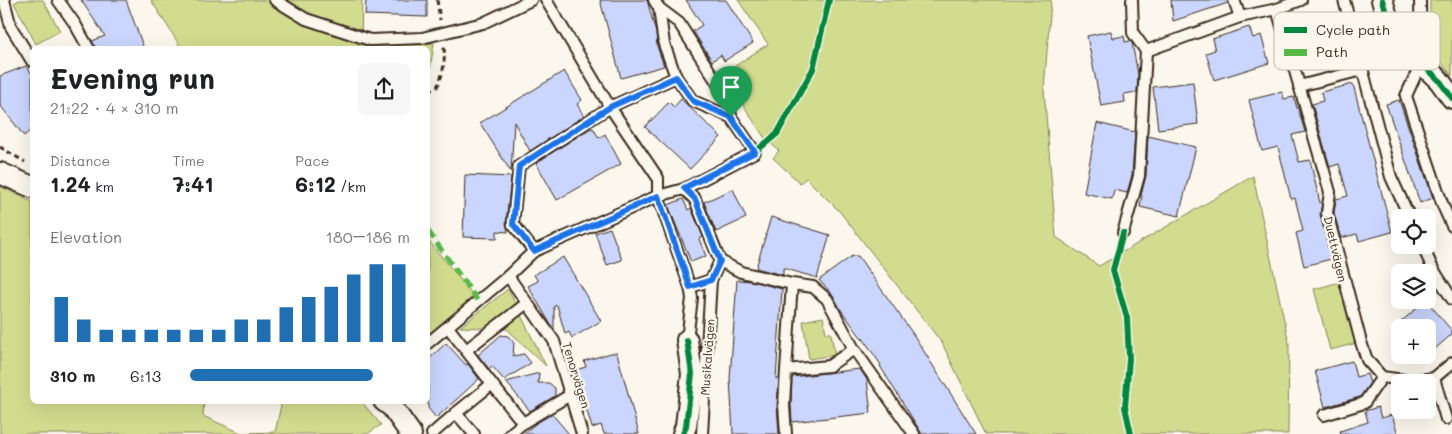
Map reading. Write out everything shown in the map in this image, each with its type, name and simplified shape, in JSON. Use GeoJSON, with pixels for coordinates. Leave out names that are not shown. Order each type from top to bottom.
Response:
{"type":"FeatureCollection","features":[{"type":"Feature","properties":{"kind":"street"},"geometry":{"type":"LineString","coordinates":[[1382,0],[1386,12]]}},
{"type":"Feature","properties":{"kind":"street"},"geometry":{"type":"LineString","coordinates":[[1428,70],[1439,80],[1452,98]]}},
{"type":"Feature","properties":{"kind":"street"},"geometry":{"type":"LineString","coordinates":[[0,173],[30,186]]}},
{"type":"Feature","properties":{"kind":"street","name":"Musikalvägen"},"geometry":{"type":"LineString","coordinates":[[683,434],[686,426],[692,374],[686,340]]}},
{"type":"Feature","properties":{"kind":"street"},"geometry":{"type":"LineString","coordinates":[[388,404],[410,434]]}},
{"type":"Feature","properties":{"kind":"lane"},"geometry":{"type":"LineString","coordinates":[[4,0],[12,28],[30,58]]}},
{"type":"Feature","properties":{"kind":"lane"},"geometry":{"type":"LineString","coordinates":[[58,0],[87,46]]}},
{"type":"Feature","properties":{"kind":"lane"},"geometry":{"type":"LineString","coordinates":[[274,0],[306,19],[370,40],[422,38],[483,23],[531,0]]}},
{"type":"Feature","properties":{"kind":"lane","name":"Musikalvägen"},"geometry":{"type":"LineString","coordinates":[[546,0],[610,107],[658,178],[658,196],[690,287],[692,298],[686,340]]}},
{"type":"Feature","properties":{"kind":"lane"},"geometry":{"type":"LineString","coordinates":[[1123,233],[1139,176],[1146,51],[1134,33],[1132,0]]}},
{"type":"Feature","properties":{"kind":"lane"},"geometry":{"type":"LineString","coordinates":[[1234,0],[1240,17]]}},
{"type":"Feature","properties":{"kind":"lane"},"geometry":{"type":"LineString","coordinates":[[1146,51],[1240,17],[1278,9],[1301,0]]}},
{"type":"Feature","properties":{"kind":"lane"},"geometry":{"type":"LineString","coordinates":[[657,4],[664,44],[676,77],[693,101],[731,117]]}},
{"type":"Feature","properties":{"kind":"lane"},"geometry":{"type":"LineString","coordinates":[[430,341],[508,276],[534,251],[658,196],[684,188],[755,152],[731,117],[729,101],[679,24],[657,4]]}},
{"type":"Feature","properties":{"kind":"lane","name":"Duettvägen"},"geometry":{"type":"LineString","coordinates":[[1295,70],[1330,192],[1327,213],[1360,342],[1367,360],[1382,377]]}},
{"type":"Feature","properties":{"kind":"lane"},"geometry":{"type":"LineString","coordinates":[[1300,86],[1362,70],[1391,176],[1406,209]]}},
{"type":"Feature","properties":{"kind":"lane"},"geometry":{"type":"LineString","coordinates":[[1418,70],[1406,96],[1443,206],[1452,226]]}},
{"type":"Feature","properties":{"kind":"lane"},"geometry":{"type":"LineString","coordinates":[[534,251],[513,224],[519,166],[610,107],[676,77]]}},
{"type":"Feature","properties":{"kind":"lane"},"geometry":{"type":"LineString","coordinates":[[684,188],[695,199],[720,261],[741,272],[813,287],[827,299],[854,349],[914,434]]}},
{"type":"Feature","properties":{"kind":"lane"},"geometry":{"type":"LineString","coordinates":[[1426,254],[1433,269],[1452,299]]}},
{"type":"Feature","properties":{"kind":"lane","name":"Musikalvägen"},"geometry":{"type":"LineString","coordinates":[[702,434],[711,280],[720,261]]}},
{"type":"Feature","properties":{"kind":"lane","name":"Tenorvägen"},"geometry":{"type":"LineString","coordinates":[[508,276],[554,341],[582,434]]}},
{"type":"Feature","properties":{"kind":"lane"},"geometry":{"type":"LineString","coordinates":[[690,287],[711,280]]}},
{"type":"Feature","properties":{"kind":"lane"},"geometry":{"type":"LineString","coordinates":[[786,434],[784,405],[792,284]]}},
{"type":"Feature","properties":{"kind":"lane"},"geometry":{"type":"LineString","coordinates":[[466,350],[527,302]]}},
{"type":"Feature","properties":{"kind":"lane"},"geometry":{"type":"LineString","coordinates":[[448,327],[523,422]]}},
{"type":"Feature","properties":{"kind":"lane"},"geometry":{"type":"LineString","coordinates":[[786,370],[828,366],[854,349]]}},
{"type":"Feature","properties":{"kind":"lane"},"geometry":{"type":"LineString","coordinates":[[1436,376],[1452,363]]}},
{"type":"Feature","properties":{"kind":"lane"},"geometry":{"type":"LineString","coordinates":[[1324,416],[1364,403],[1382,377],[1391,378]]}},
{"type":"Feature","properties":{"kind":"lane"},"geometry":{"type":"LineString","coordinates":[[432,434],[456,412],[492,384]]}},
{"type":"Feature","properties":{"kind":"lane"},"geometry":{"type":"LineString","coordinates":[[1436,385],[1446,419]]}},
{"type":"Feature","properties":{"kind":"lane"},"geometry":{"type":"LineString","coordinates":[[510,434],[523,422],[570,395]]}},
{"type":"Feature","properties":{"kind":"lane"},"geometry":{"type":"LineString","coordinates":[[456,412],[474,434]]}},
{"type":"Feature","properties":{"kind":"path"},"geometry":{"type":"LineString","coordinates":[[0,147],[30,164]]}},
{"type":"Feature","properties":{"kind":"green space"},"geometry":{"type":"Polygon","coordinates":[[[19,0],[43,0],[60,31],[36,44],[14,3],[19,0]]]}},
{"type":"Feature","properties":{"kind":"green space"},"geometry":{"type":"Polygon","coordinates":[[[151,0],[362,0],[361,44],[368,46],[180,46],[151,0]]]}},
{"type":"Feature","properties":{"kind":"green space"},"geometry":{"type":"Polygon","coordinates":[[[738,0],[1051,0],[1044,90],[1056,237],[1099,266],[1253,176],[1289,343],[1288,434],[986,434],[942,343],[840,212],[806,178],[800,183],[773,158],[779,151],[764,137],[723,74],[768,44],[738,0]]]}},
{"type":"Feature","properties":{"kind":"green space"},"geometry":{"type":"Polygon","coordinates":[[[1430,0],[1452,0],[1452,76],[1440,61],[1440,12],[1430,12],[1430,0]]]}},
{"type":"Feature","properties":{"kind":"green space"},"geometry":{"type":"Polygon","coordinates":[[[434,43],[430,70],[430,46],[388,46],[434,43]]]}},
{"type":"Feature","properties":{"kind":"green space"},"geometry":{"type":"Polygon","coordinates":[[[0,186],[30,200],[30,404],[204,404],[203,416],[241,433],[275,432],[281,404],[364,404],[381,425],[367,434],[0,434],[0,186]]]}},
{"type":"Feature","properties":{"kind":"green space"},"geometry":{"type":"Polygon","coordinates":[[[430,242],[478,301],[430,341],[430,242]]]}},
{"type":"Feature","properties":{"kind":"green space"},"geometry":{"type":"Polygon","coordinates":[[[1344,281],[1361,342],[1330,350],[1314,289],[1344,281]]]}},
{"type":"Feature","properties":{"kind":"green space"},"geometry":{"type":"Polygon","coordinates":[[[508,289],[546,366],[507,329],[460,327],[508,289]]]}},
{"type":"Feature","properties":{"kind":"green space"},"geometry":{"type":"Polygon","coordinates":[[[823,317],[826,333],[831,333],[835,355],[809,359],[803,321],[823,317]]]}},
{"type":"Feature","properties":{"kind":"building"},"geometry":{"type":"Polygon","coordinates":[[[81,0],[126,0],[143,46],[94,46],[92,41],[105,36],[81,0]]]}},
{"type":"Feature","properties":{"kind":"building"},"geometry":{"type":"Polygon","coordinates":[[[366,0],[427,0],[427,17],[365,15],[366,0]]]}},
{"type":"Feature","properties":{"kind":"building"},"geometry":{"type":"Polygon","coordinates":[[[600,0],[647,0],[656,33],[657,46],[664,66],[621,78],[600,0]]]}},
{"type":"Feature","properties":{"kind":"building"},"geometry":{"type":"Polygon","coordinates":[[[686,0],[726,0],[753,43],[724,61],[721,55],[712,61],[693,31],[702,25],[686,0]]]}},
{"type":"Feature","properties":{"kind":"building"},"geometry":{"type":"Polygon","coordinates":[[[1171,0],[1227,0],[1228,3],[1173,21],[1171,0]]]}},
{"type":"Feature","properties":{"kind":"building"},"geometry":{"type":"Polygon","coordinates":[[[1249,27],[1253,38],[1261,35],[1269,63],[1214,80],[1206,53],[1215,50],[1212,39],[1249,27]]]}},
{"type":"Feature","properties":{"kind":"building"},"geometry":{"type":"Polygon","coordinates":[[[1111,31],[1113,38],[1124,36],[1125,42],[1130,41],[1132,43],[1138,74],[1137,92],[1124,94],[1125,102],[1101,106],[1087,36],[1111,31]]]}},
{"type":"Feature","properties":{"kind":"building"},"geometry":{"type":"Polygon","coordinates":[[[26,66],[30,71],[30,131],[24,136],[0,105],[0,76],[26,66]]]}},
{"type":"Feature","properties":{"kind":"building"},"geometry":{"type":"Polygon","coordinates":[[[564,71],[582,100],[577,104],[584,116],[530,151],[514,122],[511,172],[480,123],[564,71]]]}},
{"type":"Feature","properties":{"kind":"building"},"geometry":{"type":"Polygon","coordinates":[[[1193,82],[1198,124],[1158,129],[1153,87],[1193,82]]]}},
{"type":"Feature","properties":{"kind":"building"},"geometry":{"type":"Polygon","coordinates":[[[1353,84],[1391,232],[1359,241],[1357,234],[1341,238],[1334,213],[1336,199],[1348,196],[1339,164],[1330,167],[1312,104],[1323,101],[1321,92],[1353,84]]]}},
{"type":"Feature","properties":{"kind":"building"},"geometry":{"type":"Polygon","coordinates":[[[1282,92],[1284,99],[1294,97],[1298,108],[1305,132],[1292,135],[1299,162],[1310,160],[1320,203],[1322,203],[1320,214],[1331,259],[1304,266],[1296,233],[1303,231],[1295,198],[1291,199],[1278,147],[1262,151],[1249,100],[1282,92]]]}},
{"type":"Feature","properties":{"kind":"building"},"geometry":{"type":"Polygon","coordinates":[[[681,99],[721,137],[690,169],[645,127],[669,102],[674,107],[681,99]]]}},
{"type":"Feature","properties":{"kind":"building"},"geometry":{"type":"Polygon","coordinates":[[[1399,100],[1433,198],[1420,203],[1386,104],[1399,100]]]}},
{"type":"Feature","properties":{"kind":"building"},"geometry":{"type":"Polygon","coordinates":[[[1097,123],[1135,132],[1132,175],[1127,193],[1114,190],[1112,199],[1084,193],[1097,123]]]}},
{"type":"Feature","properties":{"kind":"building"},"geometry":{"type":"Polygon","coordinates":[[[593,128],[599,138],[605,134],[621,164],[557,200],[536,163],[593,128]]]}},
{"type":"Feature","properties":{"kind":"building"},"geometry":{"type":"Polygon","coordinates":[[[1148,136],[1196,147],[1179,216],[1140,207],[1146,176],[1148,136]]]}},
{"type":"Feature","properties":{"kind":"building"},"geometry":{"type":"Polygon","coordinates":[[[465,175],[511,177],[506,223],[508,232],[497,231],[497,238],[463,237],[465,175]]]}},
{"type":"Feature","properties":{"kind":"building"},"geometry":{"type":"Polygon","coordinates":[[[733,189],[746,218],[716,232],[704,202],[733,189]]]}},
{"type":"Feature","properties":{"kind":"building"},"geometry":{"type":"Polygon","coordinates":[[[683,199],[688,210],[691,208],[703,237],[699,239],[706,256],[691,262],[668,205],[683,199]]]}},
{"type":"Feature","properties":{"kind":"building"},"geometry":{"type":"Polygon","coordinates":[[[771,217],[830,235],[817,278],[783,268],[783,275],[756,268],[771,217]]]}},
{"type":"Feature","properties":{"kind":"building"},"geometry":{"type":"Polygon","coordinates":[[[610,228],[622,260],[607,265],[595,233],[610,228]]]}},
{"type":"Feature","properties":{"kind":"building"},"geometry":{"type":"Polygon","coordinates":[[[852,256],[858,256],[913,334],[976,434],[922,434],[881,365],[841,310],[833,295],[819,280],[852,256]]]}},
{"type":"Feature","properties":{"kind":"building"},"geometry":{"type":"Polygon","coordinates":[[[563,257],[601,321],[572,338],[569,332],[565,334],[557,305],[554,306],[554,330],[528,286],[538,281],[534,275],[563,257]]]}},
{"type":"Feature","properties":{"kind":"building"},"geometry":{"type":"Polygon","coordinates":[[[737,280],[751,281],[782,289],[776,379],[779,378],[777,405],[779,434],[733,434],[730,378],[737,280]]]}},
{"type":"Feature","properties":{"kind":"building"},"geometry":{"type":"Polygon","coordinates":[[[1416,309],[1434,309],[1452,331],[1452,334],[1436,348],[1436,319],[1404,319],[1416,309]]]}},
{"type":"Feature","properties":{"kind":"building"},"geometry":{"type":"Polygon","coordinates":[[[501,335],[508,336],[514,343],[513,356],[524,354],[531,363],[504,380],[492,366],[489,369],[478,355],[501,335]]]}},
{"type":"Feature","properties":{"kind":"building"},"geometry":{"type":"Polygon","coordinates":[[[446,343],[466,365],[468,364],[479,379],[436,418],[428,408],[428,404],[430,404],[430,358],[446,343]]]}},
{"type":"Feature","properties":{"kind":"building"},"geometry":{"type":"Polygon","coordinates":[[[617,353],[639,434],[604,434],[601,425],[592,428],[575,370],[586,367],[584,361],[617,353]]]}},
{"type":"Feature","properties":{"kind":"building"},"geometry":{"type":"Polygon","coordinates":[[[1352,361],[1356,377],[1367,374],[1370,383],[1360,397],[1325,407],[1315,371],[1352,361]]]}},
{"type":"Feature","properties":{"kind":"building"},"geometry":{"type":"Polygon","coordinates":[[[860,369],[867,380],[871,413],[792,422],[792,377],[860,369]]]}},
{"type":"Feature","properties":{"kind":"building"},"geometry":{"type":"Polygon","coordinates":[[[539,373],[538,383],[549,383],[555,388],[555,396],[530,411],[506,382],[539,373]]]}},
{"type":"Feature","properties":{"kind":"building"},"geometry":{"type":"Polygon","coordinates":[[[1378,407],[1381,418],[1391,415],[1398,434],[1341,434],[1340,431],[1368,422],[1365,411],[1378,407]]]}},
{"type":"Feature","properties":{"kind":"building"},"geometry":{"type":"Polygon","coordinates":[[[552,414],[569,434],[523,434],[535,424],[552,414]]]}},
{"type":"Feature","properties":{"kind":"marked path"},"geometry":{"type":"LineString","coordinates":[[430,234],[478,301]]}},
{"type":"Feature","properties":{"kind":"cycle path"},"geometry":{"type":"LineString","coordinates":[[755,152],[777,134],[813,69],[829,0]]}},
{"type":"Feature","properties":{"kind":"cycle path"},"geometry":{"type":"LineString","coordinates":[[1382,0],[1386,12]]}},
{"type":"Feature","properties":{"kind":"cycle path"},"geometry":{"type":"LineString","coordinates":[[1429,70],[1439,80],[1452,98]]}},
{"type":"Feature","properties":{"kind":"cycle path"},"geometry":{"type":"LineString","coordinates":[[1123,233],[1113,270],[1127,318],[1129,359],[1125,407],[1131,434]]}},
{"type":"Feature","properties":{"kind":"cycle path"},"geometry":{"type":"LineString","coordinates":[[683,434],[686,426],[692,374],[687,340]]}},
{"type":"Feature","properties":{"kind":"route"},"geometry":{"type":"LineString","coordinates":[[676,77],[693,101],[731,117],[755,152],[684,188],[695,199],[720,261],[711,280],[690,287],[658,196],[534,251],[513,224],[519,166],[610,107],[676,77]]}}]}
